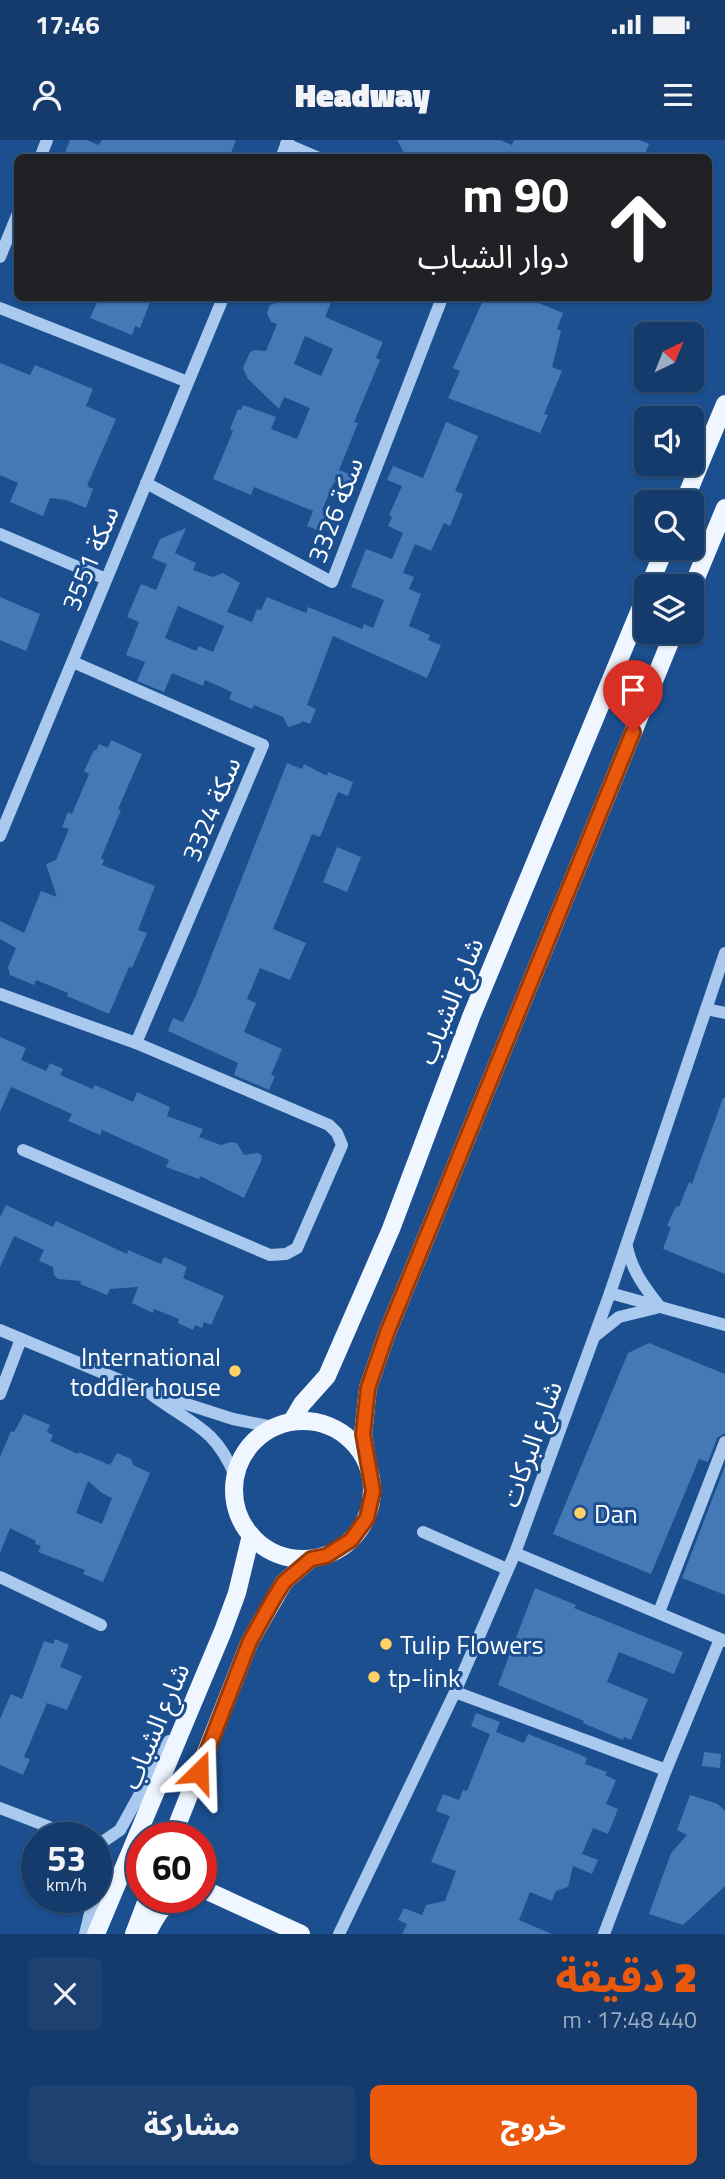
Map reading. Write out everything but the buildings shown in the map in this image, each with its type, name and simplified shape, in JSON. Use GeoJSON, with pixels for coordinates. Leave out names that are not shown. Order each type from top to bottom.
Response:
{"type":"FeatureCollection","features":[{"type":"Feature","properties":{"kind":"main road"},"geometry":{"type":"LineString","coordinates":[[689,490],[725,404]]}},
{"type":"Feature","properties":{"kind":"main road"},"geometry":{"type":"LineString","coordinates":[[698,574],[725,508]]}},
{"type":"Feature","properties":{"kind":"main road","name":"شارع الشباب"},"geometry":{"type":"LineString","coordinates":[[292,1421],[302,1404],[327,1376],[391,1228],[471,1017],[634,624]]}},
{"type":"Feature","properties":{"kind":"main road"},"geometry":{"type":"LineString","coordinates":[[179,1822],[261,1619],[284,1582],[311,1559],[339,1549],[360,1530],[371,1505],[373,1491],[363,1434],[368,1388],[387,1333],[669,644]]}},
{"type":"Feature","properties":{"kind":"main road"},"geometry":{"type":"LineString","coordinates":[[311,1559],[289,1558],[268,1549],[251,1535],[242,1522],[233,1492],[240,1461],[248,1447],[259,1435],[273,1427],[292,1421],[311,1420],[330,1425],[346,1435],[359,1449],[368,1466]]}},
{"type":"Feature","properties":{"kind":"main road","name":"شارع الشباب"},"geometry":{"type":"LineString","coordinates":[[96,1934],[237,1593],[251,1535]]}},
{"type":"Feature","properties":{"kind":"main road"},"geometry":{"type":"LineString","coordinates":[[191,1822],[225,1707]]}},
{"type":"Feature","properties":{"kind":"main road"},"geometry":{"type":"LineString","coordinates":[[217,1895],[301,1934]]}},
{"type":"Feature","properties":{"kind":"main road"},"geometry":{"type":"LineString","coordinates":[[217,1900],[237,1903]]}},
{"type":"Feature","properties":{"kind":"main road"},"geometry":{"type":"LineString","coordinates":[[134,1934],[142,1913]]}},
{"type":"Feature","properties":{"kind":"main road"},"geometry":{"type":"LineString","coordinates":[[147,1934],[160,1913]]}},
{"type":"Feature","properties":{"kind":"street"},"geometry":{"type":"LineString","coordinates":[[287,142],[311,154]]}},
{"type":"Feature","properties":{"kind":"street"},"geometry":{"type":"LineString","coordinates":[[0,257],[14,223]]}},
{"type":"Feature","properties":{"kind":"street","name":"سكة 3551"},"geometry":{"type":"LineString","coordinates":[[0,835],[222,301]]}},
{"type":"Feature","properties":{"kind":"street","name":"سكة 3326"},"geometry":{"type":"LineString","coordinates":[[146,483],[332,582],[441,301]]}},
{"type":"Feature","properties":{"kind":"street"},"geometry":{"type":"LineString","coordinates":[[0,308],[188,382]]}},
{"type":"Feature","properties":{"kind":"street"},"geometry":{"type":"LineString","coordinates":[[0,534],[106,579]]}},
{"type":"Feature","properties":{"kind":"street","name":"سكة 3324"},"geometry":{"type":"LineString","coordinates":[[73,662],[263,745],[136,1043]]}},
{"type":"Feature","properties":{"kind":"street","name":"شارع البركات"},"geometry":{"type":"LineString","coordinates":[[339,1934],[455,1692],[515,1553],[595,1336],[725,953]]}},
{"type":"Feature","properties":{"kind":"street"},"geometry":{"type":"LineString","coordinates":[[0,994],[136,1043],[329,1125],[337,1133],[342,1145],[297,1248],[286,1254],[270,1255],[23,1150]]}},
{"type":"Feature","properties":{"kind":"street"},"geometry":{"type":"LineString","coordinates":[[706,1009],[725,1013]]}},
{"type":"Feature","properties":{"kind":"street"},"geometry":{"type":"LineString","coordinates":[[626,1244],[629,1259],[640,1282],[660,1307]]}},
{"type":"Feature","properties":{"kind":"street"},"geometry":{"type":"LineString","coordinates":[[610,1293],[725,1325]]}},
{"type":"Feature","properties":{"kind":"street"},"geometry":{"type":"LineString","coordinates":[[595,1336],[619,1317],[660,1307]]}},
{"type":"Feature","properties":{"kind":"street"},"geometry":{"type":"LineString","coordinates":[[0,1330],[146,1391],[233,1419],[273,1427]]}},
{"type":"Feature","properties":{"kind":"street"},"geometry":{"type":"LineString","coordinates":[[0,1394],[21,1339]]}},
{"type":"Feature","properties":{"kind":"street"},"geometry":{"type":"LineString","coordinates":[[146,1391],[202,1427],[216,1441],[235,1476]]}},
{"type":"Feature","properties":{"kind":"street"},"geometry":{"type":"LineString","coordinates":[[659,1612],[725,1442]]}},
{"type":"Feature","properties":{"kind":"street"},"geometry":{"type":"LineString","coordinates":[[423,1532],[508,1569]]}},
{"type":"Feature","properties":{"kind":"street"},"geometry":{"type":"LineString","coordinates":[[515,1553],[723,1640],[666,1770],[604,1934]]}},
{"type":"Feature","properties":{"kind":"street"},"geometry":{"type":"LineString","coordinates":[[0,1577],[101,1625]]}},
{"type":"Feature","properties":{"kind":"street"},"geometry":{"type":"LineString","coordinates":[[112,1836],[120,1830],[204,1676]]}},
{"type":"Feature","properties":{"kind":"street"},"geometry":{"type":"LineString","coordinates":[[455,1692],[666,1770]]}},
{"type":"Feature","properties":{"kind":"street"},"geometry":{"type":"LineString","coordinates":[[0,1808],[34,1822]]}},
{"type":"Feature","properties":{"kind":"street"},"geometry":{"type":"LineString","coordinates":[[85,1934],[90,1913]]}},
{"type":"Feature","properties":{"kind":"place","name":"International toddler house"},"geometry":{"type":"Point","coordinates":[235,1371]}},
{"type":"Feature","properties":{"kind":"place","name":"Dan"},"geometry":{"type":"Point","coordinates":[580,1513]}},
{"type":"Feature","properties":{"kind":"place","name":"Tulip Flowers"},"geometry":{"type":"Point","coordinates":[386,1644]}},
{"type":"Feature","properties":{"kind":"place","name":"tp-link"},"geometry":{"type":"Point","coordinates":[374,1677]}},
{"type":"Feature","properties":{"kind":"route"},"geometry":{"type":"LineString","coordinates":[[199,1772],[250,1641],[284,1582],[311,1559],[326,1556],[351,1540],[367,1518],[373,1491],[363,1434],[368,1388],[387,1333],[633,732]]}}]}
